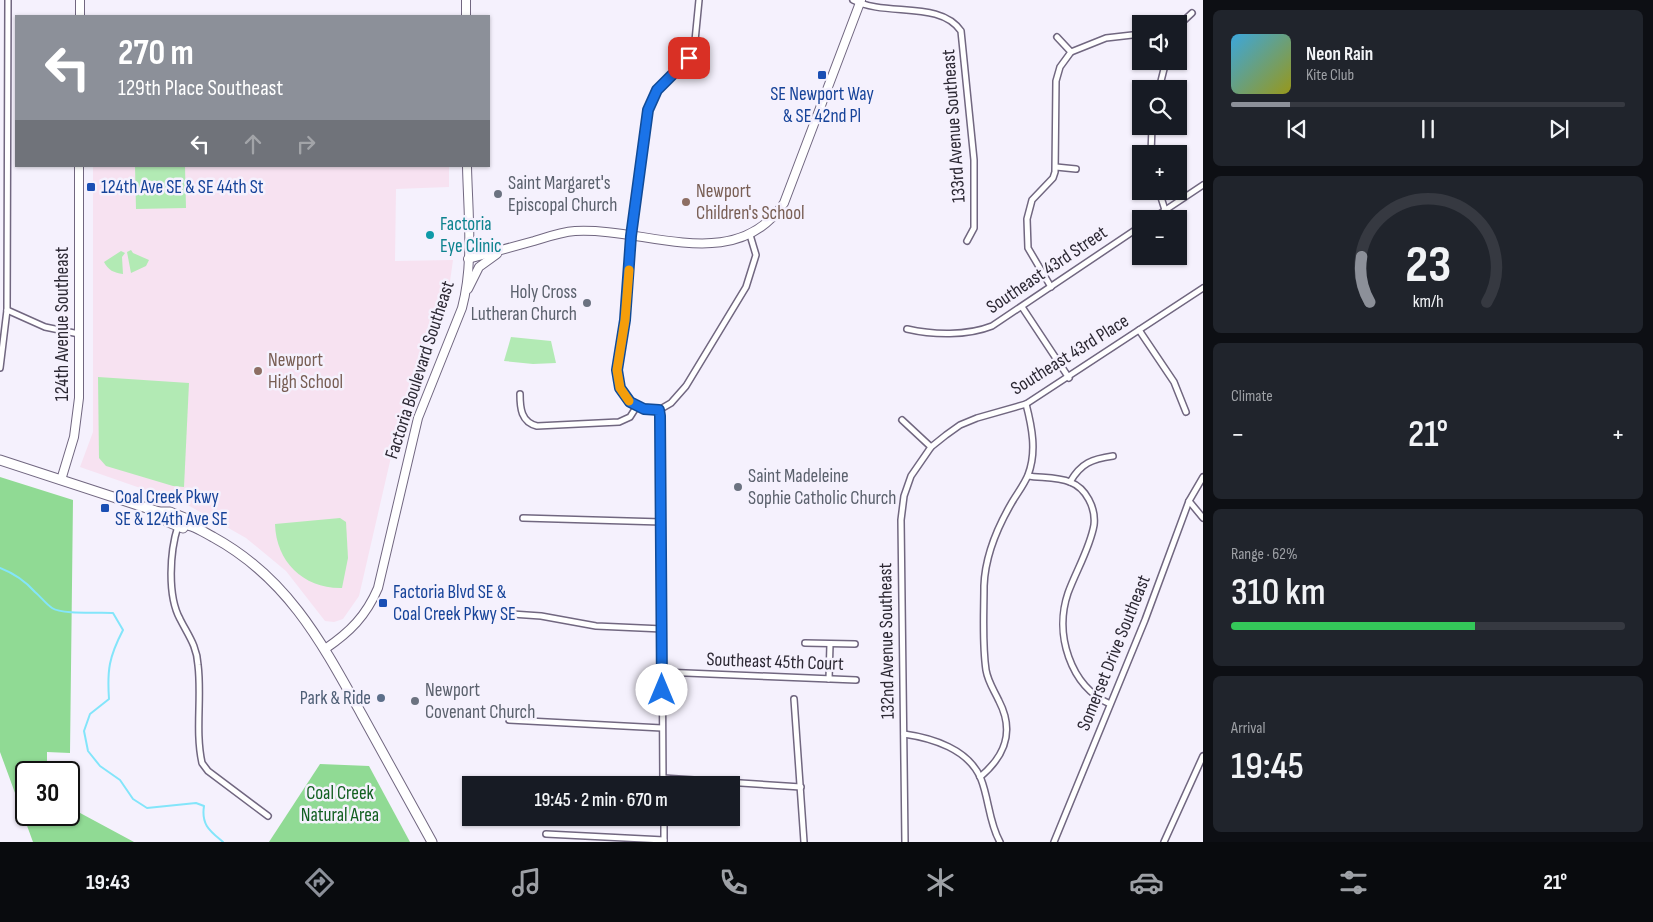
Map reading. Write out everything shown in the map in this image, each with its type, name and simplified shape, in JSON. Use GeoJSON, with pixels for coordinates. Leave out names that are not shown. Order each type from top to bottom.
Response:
{"type":"FeatureCollection","features":[{"type":"Feature","properties":{"kind":"main road"},"geometry":{"type":"LineString","coordinates":[[80,0],[80,15]]}},
{"type":"Feature","properties":{"kind":"main road"},"geometry":{"type":"LineString","coordinates":[[466,0],[466,15]]}},
{"type":"Feature","properties":{"kind":"main road"},"geometry":{"type":"LineString","coordinates":[[468,259],[574,231],[723,243],[750,235],[771,219],[786,197],[858,1]]}},
{"type":"Feature","properties":{"kind":"main road","name":"124th Avenue Southeast"},"geometry":{"type":"LineString","coordinates":[[61,480],[76,428],[79,334],[79,167]]}},
{"type":"Feature","properties":{"kind":"main road","name":"Factoria Boulevard Southeast"},"geometry":{"type":"LineString","coordinates":[[325,648],[355,626],[372,604],[378,588],[418,418],[465,294],[468,259],[467,167]]}},
{"type":"Feature","properties":{"kind":"main road"},"geometry":{"type":"LineString","coordinates":[[465,294],[482,264],[507,248]]}},
{"type":"Feature","properties":{"kind":"main road"},"geometry":{"type":"LineString","coordinates":[[0,460],[160,512],[170,512],[198,523],[232,543],[235,550]]}},
{"type":"Feature","properties":{"kind":"main road"},"geometry":{"type":"LineString","coordinates":[[160,512],[168,522],[178,526],[186,524],[192,526],[235,550],[278,586],[301,612],[325,648],[432,842]]}},
{"type":"Feature","properties":{"kind":"street"},"geometry":{"type":"LineString","coordinates":[[0,368],[7,310],[8,0]]}},
{"type":"Feature","properties":{"kind":"street"},"geometry":{"type":"LineString","coordinates":[[699,0],[694,51],[683,66],[657,90],[648,110],[631,236],[627,300],[617,380],[624,396],[637,406],[659,410],[671,402],[686,386],[746,288],[756,262],[755,247],[750,235]]}},
{"type":"Feature","properties":{"kind":"street","name":"133rd Avenue Southeast"},"geometry":{"type":"LineString","coordinates":[[858,1],[869,7],[928,10],[945,14],[957,24],[963,38],[974,187],[974,228],[967,241]]}},
{"type":"Feature","properties":{"kind":"street"},"geometry":{"type":"LineString","coordinates":[[1187,18],[1192,13]]}},
{"type":"Feature","properties":{"kind":"street"},"geometry":{"type":"LineString","coordinates":[[1051,287],[1028,248],[1027,219],[1032,200],[1053,178],[1056,167],[1056,82],[1060,67],[1070,52],[1106,38],[1132,35]]}},
{"type":"Feature","properties":{"kind":"street"},"geometry":{"type":"LineString","coordinates":[[1058,37],[1070,52]]}},
{"type":"Feature","properties":{"kind":"street"},"geometry":{"type":"LineString","coordinates":[[1056,167],[1076,169]]}},
{"type":"Feature","properties":{"kind":"street"},"geometry":{"type":"LineString","coordinates":[[0,184],[8,184]]}},
{"type":"Feature","properties":{"kind":"street"},"geometry":{"type":"LineString","coordinates":[[1161,200],[1165,210],[1203,186]]}},
{"type":"Feature","properties":{"kind":"street","name":"Southeast 43rd Street"},"geometry":{"type":"LineString","coordinates":[[907,329],[920,332],[974,331],[992,326],[1132,232]]}},
{"type":"Feature","properties":{"kind":"street","name":"Southeast 43rd Place"},"geometry":{"type":"LineString","coordinates":[[931,447],[960,425],[977,418],[1026,404],[1069,378],[1203,288]]}},
{"type":"Feature","properties":{"kind":"street"},"geometry":{"type":"LineString","coordinates":[[1022,307],[1069,378]]}},
{"type":"Feature","properties":{"kind":"street"},"geometry":{"type":"LineString","coordinates":[[7,310],[45,327],[79,334]]}},
{"type":"Feature","properties":{"kind":"street"},"geometry":{"type":"LineString","coordinates":[[1139,330],[1174,382],[1186,412]]}},
{"type":"Feature","properties":{"kind":"street"},"geometry":{"type":"LineString","coordinates":[[520,394],[523,417],[530,424],[537,426],[619,422],[630,416],[637,406]]}},
{"type":"Feature","properties":{"kind":"street"},"geometry":{"type":"LineString","coordinates":[[980,777],[995,765],[1001,755],[1007,730],[1005,716],[991,686],[986,669],[984,584],[986,565],[999,525],[1028,476],[1033,452],[1033,436],[1026,404]]}},
{"type":"Feature","properties":{"kind":"street"},"geometry":{"type":"LineString","coordinates":[[659,410],[662,522],[663,776]]}},
{"type":"Feature","properties":{"kind":"street"},"geometry":{"type":"LineString","coordinates":[[902,420],[931,447]]}},
{"type":"Feature","properties":{"kind":"street","name":"132nd Avenue Southeast"},"geometry":{"type":"LineString","coordinates":[[905,842],[901,520],[904,496],[911,476],[931,447]]}},
{"type":"Feature","properties":{"kind":"street"},"geometry":{"type":"LineString","coordinates":[[1070,482],[1082,465],[1089,461],[1113,456]]}},
{"type":"Feature","properties":{"kind":"street"},"geometry":{"type":"LineString","coordinates":[[1028,476],[1070,482],[1088,497],[1094,526],[1067,595],[1064,622],[1065,642],[1069,660],[1080,681],[1090,693],[1110,704]]}},
{"type":"Feature","properties":{"kind":"street","name":"Somerset Drive Southeast"},"geometry":{"type":"LineString","coordinates":[[1054,842],[1145,620],[1189,502],[1203,477]]}},
{"type":"Feature","properties":{"kind":"street"},"geometry":{"type":"LineString","coordinates":[[1189,502],[1203,518]]}},
{"type":"Feature","properties":{"kind":"street"},"geometry":{"type":"LineString","coordinates":[[523,518],[662,522]]}},
{"type":"Feature","properties":{"kind":"street"},"geometry":{"type":"LineString","coordinates":[[178,526],[172,555],[173,593],[177,612],[191,638],[197,656],[202,763],[208,771],[268,816]]}},
{"type":"Feature","properties":{"kind":"street"},"geometry":{"type":"LineString","coordinates":[[512,614],[541,616],[596,626],[663,629]]}},
{"type":"Feature","properties":{"kind":"street"},"geometry":{"type":"LineString","coordinates":[[805,643],[855,644]]}},
{"type":"Feature","properties":{"kind":"street"},"geometry":{"type":"LineString","coordinates":[[829,679],[830,644]]}},
{"type":"Feature","properties":{"kind":"street","name":"Southeast 45th Court"},"geometry":{"type":"LineString","coordinates":[[662,672],[856,680]]}},
{"type":"Feature","properties":{"kind":"street"},"geometry":{"type":"LineString","coordinates":[[794,699],[804,842]]}},
{"type":"Feature","properties":{"kind":"street"},"geometry":{"type":"LineString","coordinates":[[509,720],[662,728]]}},
{"type":"Feature","properties":{"kind":"street"},"geometry":{"type":"LineString","coordinates":[[904,734],[924,737],[946,746],[967,762],[980,777],[999,842]]}},
{"type":"Feature","properties":{"kind":"street"},"geometry":{"type":"LineString","coordinates":[[1164,842],[1203,756]]}},
{"type":"Feature","properties":{"kind":"street"},"geometry":{"type":"LineString","coordinates":[[740,783],[801,787]]}},
{"type":"Feature","properties":{"kind":"street"},"geometry":{"type":"LineString","coordinates":[[546,834],[664,841],[664,826]]}},
{"type":"Feature","properties":{"kind":"street"},"geometry":{"type":"LineString","coordinates":[[559,842],[560,835]]}},
{"type":"Feature","properties":{"kind":"shaded area","name":"Newport High School"},"geometry":{"type":"Polygon","coordinates":[[[93,167],[449,167],[449,187],[396,189],[395,261],[453,260],[446,310],[394,444],[359,596],[343,619],[334,622],[325,621],[286,571],[246,538],[186,504],[80,467],[93,432],[93,167]]]}},
{"type":"Feature","properties":{"kind":"green space"},"geometry":{"type":"Polygon","coordinates":[[[135,167],[185,167],[186,208],[136,209],[135,167]]]}},
{"type":"Feature","properties":{"kind":"green space"},"geometry":{"type":"Polygon","coordinates":[[[131,250],[133,253],[149,260],[146,266],[131,273],[127,252],[131,250]]]}},
{"type":"Feature","properties":{"kind":"green space"},"geometry":{"type":"Polygon","coordinates":[[[121,251],[125,253],[122,257],[123,274],[112,271],[104,262],[121,251]]]}},
{"type":"Feature","properties":{"kind":"green space"},"geometry":{"type":"Polygon","coordinates":[[[511,337],[551,341],[556,363],[533,364],[504,361],[511,337]]]}},
{"type":"Feature","properties":{"kind":"green space"},"geometry":{"type":"Polygon","coordinates":[[[98,377],[189,383],[184,487],[173,486],[106,466],[99,458],[98,377]]]}},
{"type":"Feature","properties":{"kind":"green space"},"geometry":{"type":"Polygon","coordinates":[[[0,477],[73,500],[70,753],[47,752],[47,761],[15,761],[15,793],[0,752],[0,477]]]}},
{"type":"Feature","properties":{"kind":"green space"},"geometry":{"type":"Polygon","coordinates":[[[340,518],[346,522],[348,558],[342,588],[316,584],[295,571],[287,561],[277,538],[275,524],[340,518]]]}},
{"type":"Feature","properties":{"kind":"green space","name":"Coal Creek Natural Area"},"geometry":{"type":"Polygon","coordinates":[[[320,764],[369,766],[410,842],[269,842],[320,764]]]}},
{"type":"Feature","properties":{"kind":"green space"},"geometry":{"type":"Polygon","coordinates":[[[80,813],[134,842],[33,842],[27,826],[80,826],[80,813]]]}},
{"type":"Feature","properties":{"kind":"waterway"},"geometry":{"type":"LineString","coordinates":[[0,568],[23,581],[52,608],[57,610],[64,612],[113,613],[123,630],[110,664],[108,680],[109,699],[90,714],[84,731],[88,751],[100,766],[120,780],[133,799],[147,808],[196,803],[204,806],[205,823],[210,831],[223,842]]}},
{"type":"Feature","properties":{"kind":"slow traffic"},"geometry":{"type":"LineString","coordinates":[[629,270],[625,320],[618,356],[617,380],[624,396],[629,401]]}},
{"type":"Feature","properties":{"kind":"place","name":"SE Newport Way & SE 42nd Pl"},"geometry":{"type":"Point","coordinates":[822,75]}},
{"type":"Feature","properties":{"kind":"place","name":"124th Ave SE & SE 44th St"},"geometry":{"type":"Point","coordinates":[91,187]}},
{"type":"Feature","properties":{"kind":"place","name":"Saint Margaret's Episcopal Church"},"geometry":{"type":"Point","coordinates":[498,194]}},
{"type":"Feature","properties":{"kind":"place","name":"Newport Children's School"},"geometry":{"type":"Point","coordinates":[686,202]}},
{"type":"Feature","properties":{"kind":"place","name":"Factoria Eye Clinic"},"geometry":{"type":"Point","coordinates":[430,235]}},
{"type":"Feature","properties":{"kind":"place","name":"Holy Cross Lutheran Church"},"geometry":{"type":"Point","coordinates":[587,303]}},
{"type":"Feature","properties":{"kind":"place","name":"Newport High School"},"geometry":{"type":"Point","coordinates":[258,371]}},
{"type":"Feature","properties":{"kind":"place","name":"Saint Madeleine Sophie Catholic Church"},"geometry":{"type":"Point","coordinates":[738,487]}},
{"type":"Feature","properties":{"kind":"place","name":"Coal Creek Pkwy SE & 124th Ave SE"},"geometry":{"type":"Point","coordinates":[105,508]}},
{"type":"Feature","properties":{"kind":"place","name":"Factoria Blvd SE & Coal Creek Pkwy SE"},"geometry":{"type":"Point","coordinates":[383,603]}},
{"type":"Feature","properties":{"kind":"place","name":"Park & Ride"},"geometry":{"type":"Point","coordinates":[381,698]}},
{"type":"Feature","properties":{"kind":"place","name":"Newport Covenant Church"},"geometry":{"type":"Point","coordinates":[415,701]}},
{"type":"Feature","properties":{"kind":"route"},"geometry":{"type":"LineString","coordinates":[[662,690],[660,416],[659,410],[644,409],[630,402],[624,396],[617,380],[617,370],[625,320],[631,236],[648,110],[657,90],[689,58]]}}]}
